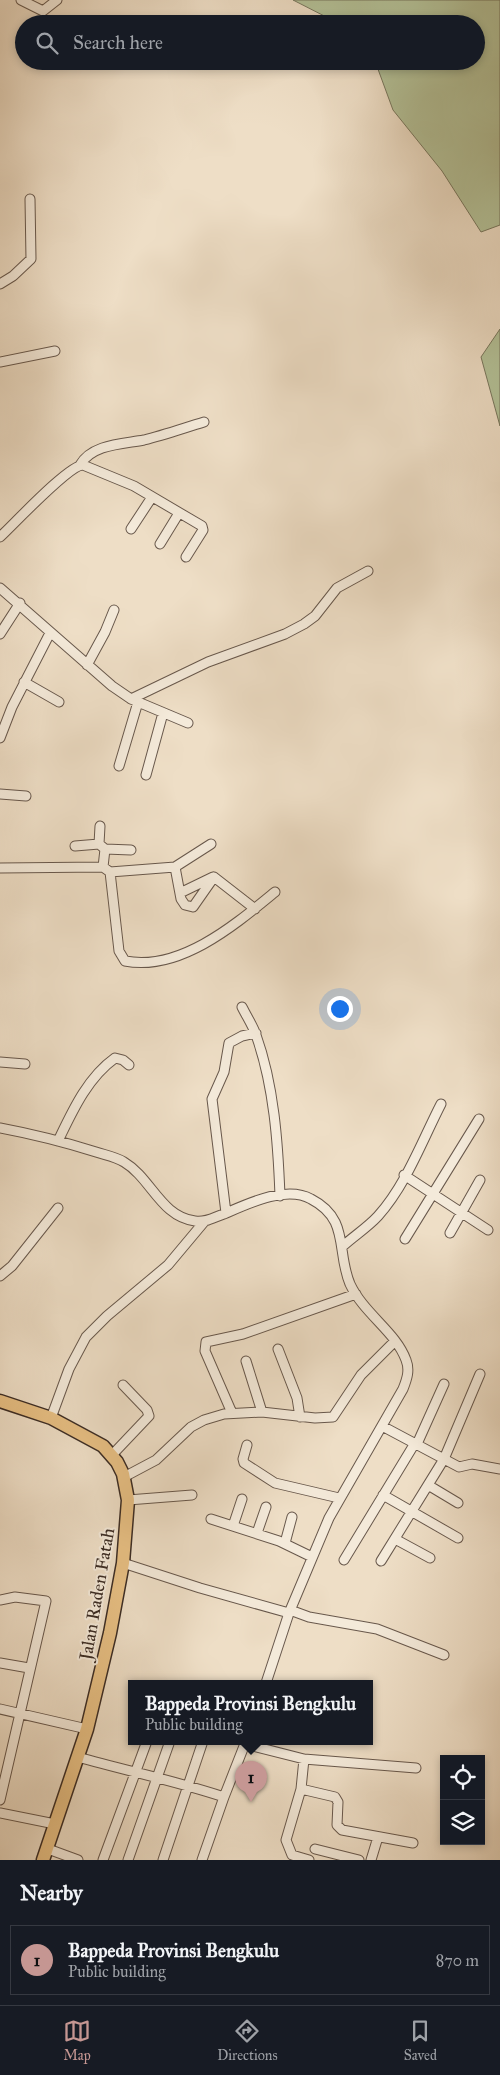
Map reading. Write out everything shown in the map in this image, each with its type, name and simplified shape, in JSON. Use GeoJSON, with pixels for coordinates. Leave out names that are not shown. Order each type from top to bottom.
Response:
{"type":"FeatureCollection","features":[{"type":"Feature","properties":{"kind":"highway","name":"Jalan Raden Fatah"},"geometry":{"type":"LineString","coordinates":[[0,1401],[51,1418],[86,1435],[112,1455],[124,1477],[128,1500],[123,1563],[110,1633],[78,1757],[46,1855]]}},
{"type":"Feature","properties":{"kind":"street"},"geometry":{"type":"LineString","coordinates":[[21,0],[43,11],[57,0]]}},
{"type":"Feature","properties":{"kind":"street"},"geometry":{"type":"LineString","coordinates":[[0,284],[13,276],[30,259],[30,199]]}},
{"type":"Feature","properties":{"kind":"street"},"geometry":{"type":"LineString","coordinates":[[0,362],[55,351]]}},
{"type":"Feature","properties":{"kind":"street"},"geometry":{"type":"LineString","coordinates":[[0,537],[62,477],[80,465],[90,454],[106,447],[144,440],[204,422]]}},
{"type":"Feature","properties":{"kind":"street"},"geometry":{"type":"LineString","coordinates":[[80,465],[128,483],[203,528],[186,557]]}},
{"type":"Feature","properties":{"kind":"street"},"geometry":{"type":"LineString","coordinates":[[132,529],[152,497]]}},
{"type":"Feature","properties":{"kind":"street"},"geometry":{"type":"LineString","coordinates":[[160,544],[179,513]]}},
{"type":"Feature","properties":{"kind":"street"},"geometry":{"type":"LineString","coordinates":[[119,766],[134,701],[208,662],[285,634],[304,624],[314,616],[336,588],[368,571]]}},
{"type":"Feature","properties":{"kind":"street"},"geometry":{"type":"LineString","coordinates":[[0,588],[20,603],[50,633],[112,686],[134,701],[188,723]]}},
{"type":"Feature","properties":{"kind":"street"},"geometry":{"type":"LineString","coordinates":[[0,634],[20,603]]}},
{"type":"Feature","properties":{"kind":"street"},"geometry":{"type":"LineString","coordinates":[[87,665],[105,632],[114,610]]}},
{"type":"Feature","properties":{"kind":"street"},"geometry":{"type":"LineString","coordinates":[[0,738],[3,718],[50,633]]}},
{"type":"Feature","properties":{"kind":"street"},"geometry":{"type":"LineString","coordinates":[[24,682],[58,702]]}},
{"type":"Feature","properties":{"kind":"street"},"geometry":{"type":"LineString","coordinates":[[146,775],[163,713]]}},
{"type":"Feature","properties":{"kind":"street"},"geometry":{"type":"LineString","coordinates":[[0,794],[26,796]]}},
{"type":"Feature","properties":{"kind":"street"},"geometry":{"type":"LineString","coordinates":[[100,826],[118,951],[125,961],[134,963],[155,961],[200,946],[222,934],[275,892]]}},
{"type":"Feature","properties":{"kind":"street"},"geometry":{"type":"LineString","coordinates":[[0,868],[107,870],[176,867],[211,844]]}},
{"type":"Feature","properties":{"kind":"street"},"geometry":{"type":"LineString","coordinates":[[75,846],[131,850]]}},
{"type":"Feature","properties":{"kind":"street"},"geometry":{"type":"LineString","coordinates":[[176,867],[180,893],[185,905],[193,907],[214,877]]}},
{"type":"Feature","properties":{"kind":"street"},"geometry":{"type":"LineString","coordinates":[[180,893],[214,877]]}},
{"type":"Feature","properties":{"kind":"street"},"geometry":{"type":"LineString","coordinates":[[214,877],[255,909]]}},
{"type":"Feature","properties":{"kind":"street"},"geometry":{"type":"LineString","coordinates":[[242,1008],[256,1033],[265,1067],[275,1128],[280,1196]]}},
{"type":"Feature","properties":{"kind":"street"},"geometry":{"type":"LineString","coordinates":[[226,1213],[212,1099],[224,1072],[229,1043],[256,1033]]}},
{"type":"Feature","properties":{"kind":"street"},"geometry":{"type":"LineString","coordinates":[[58,1141],[80,1098],[104,1068],[115,1058],[123,1060],[129,1065]]}},
{"type":"Feature","properties":{"kind":"street"},"geometry":{"type":"LineString","coordinates":[[0,1062],[26,1064]]}},
{"type":"Feature","properties":{"kind":"street"},"geometry":{"type":"LineString","coordinates":[[343,1246],[378,1216],[404,1175],[441,1104]]}},
{"type":"Feature","properties":{"kind":"street"},"geometry":{"type":"LineString","coordinates":[[405,1239],[479,1119]]}},
{"type":"Feature","properties":{"kind":"street"},"geometry":{"type":"LineString","coordinates":[[0,1128],[58,1141],[125,1162],[173,1213],[183,1219],[204,1222]]}},
{"type":"Feature","properties":{"kind":"street"},"geometry":{"type":"LineString","coordinates":[[404,1175],[488,1230]]}},
{"type":"Feature","properties":{"kind":"street"},"geometry":{"type":"LineString","coordinates":[[450,1233],[480,1180]]}},
{"type":"Feature","properties":{"kind":"street"},"geometry":{"type":"LineString","coordinates":[[51,1418],[70,1369],[86,1337],[107,1316],[168,1265],[204,1222],[280,1196],[294,1194],[308,1197],[324,1208],[336,1224],[343,1246],[347,1275],[356,1294],[374,1320],[395,1341],[406,1359],[408,1373],[403,1389],[339,1498],[312,1557],[290,1612],[267,1680]]}},
{"type":"Feature","properties":{"kind":"street"},"geometry":{"type":"LineString","coordinates":[[0,1276],[12,1266],[58,1208]]}},
{"type":"Feature","properties":{"kind":"street"},"geometry":{"type":"LineString","coordinates":[[232,1413],[205,1351],[206,1342],[243,1334],[356,1294]]}},
{"type":"Feature","properties":{"kind":"street"},"geometry":{"type":"LineString","coordinates":[[124,1477],[156,1460],[197,1423],[232,1413],[262,1412],[300,1417],[333,1417],[361,1376],[395,1341]]}},
{"type":"Feature","properties":{"kind":"street"},"geometry":{"type":"LineString","coordinates":[[278,1349],[297,1398],[300,1417]]}},
{"type":"Feature","properties":{"kind":"street"},"geometry":{"type":"LineString","coordinates":[[246,1361],[262,1412]]}},
{"type":"Feature","properties":{"kind":"street"},"geometry":{"type":"LineString","coordinates":[[381,1561],[444,1459],[480,1374]]}},
{"type":"Feature","properties":{"kind":"street"},"geometry":{"type":"LineString","coordinates":[[344,1560],[416,1444],[444,1384]]}},
{"type":"Feature","properties":{"kind":"street"},"geometry":{"type":"LineString","coordinates":[[112,1455],[150,1416],[147,1410],[123,1385]]}},
{"type":"Feature","properties":{"kind":"street"},"geometry":{"type":"LineString","coordinates":[[382,1426],[459,1467],[472,1464],[500,1470]]}},
{"type":"Feature","properties":{"kind":"street"},"geometry":{"type":"LineString","coordinates":[[247,1445],[243,1458],[244,1463],[266,1478],[280,1485],[339,1498]]}},
{"type":"Feature","properties":{"kind":"street"},"geometry":{"type":"LineString","coordinates":[[428,1485],[458,1503]]}},
{"type":"Feature","properties":{"kind":"street"},"geometry":{"type":"LineString","coordinates":[[128,1500],[192,1495]]}},
{"type":"Feature","properties":{"kind":"street"},"geometry":{"type":"LineString","coordinates":[[383,1496],[458,1538]]}},
{"type":"Feature","properties":{"kind":"street"},"geometry":{"type":"LineString","coordinates":[[233,1526],[242,1499]]}},
{"type":"Feature","properties":{"kind":"street"},"geometry":{"type":"LineString","coordinates":[[257,1533],[266,1507]]}},
{"type":"Feature","properties":{"kind":"street"},"geometry":{"type":"LineString","coordinates":[[285,1543],[292,1517]]}},
{"type":"Feature","properties":{"kind":"street"},"geometry":{"type":"LineString","coordinates":[[211,1519],[285,1543],[312,1557]]}},
{"type":"Feature","properties":{"kind":"street"},"geometry":{"type":"LineString","coordinates":[[395,1539],[430,1558]]}},
{"type":"Feature","properties":{"kind":"street"},"geometry":{"type":"LineString","coordinates":[[123,1563],[200,1588],[309,1617],[377,1629],[444,1655]]}},
{"type":"Feature","properties":{"kind":"street"},"geometry":{"type":"LineString","coordinates":[[0,1600],[15,1597],[46,1601],[0,1800]]}},
{"type":"Feature","properties":{"kind":"street"},"geometry":{"type":"LineString","coordinates":[[0,1663],[29,1668]]}},
{"type":"Feature","properties":{"kind":"street"},"geometry":{"type":"LineString","coordinates":[[0,1709],[86,1729]]}},
{"type":"Feature","properties":{"kind":"street"},"geometry":{"type":"LineString","coordinates":[[103,1860],[133,1773],[145,1745]]}},
{"type":"Feature","properties":{"kind":"street"},"geometry":{"type":"LineString","coordinates":[[128,1860],[168,1745]]}},
{"type":"Feature","properties":{"kind":"street"},"geometry":{"type":"LineString","coordinates":[[163,1860],[202,1745]]}},
{"type":"Feature","properties":{"kind":"street"},"geometry":{"type":"LineString","coordinates":[[202,1860],[224,1797],[245,1745]]}},
{"type":"Feature","properties":{"kind":"street"},"geometry":{"type":"LineString","coordinates":[[253,1745],[304,1760],[416,1768]]}},
{"type":"Feature","properties":{"kind":"street"},"geometry":{"type":"LineString","coordinates":[[78,1757],[155,1779],[188,1785],[224,1797]]}},
{"type":"Feature","properties":{"kind":"street"},"geometry":{"type":"LineString","coordinates":[[304,1760],[301,1789],[286,1840],[292,1858],[309,1860]]}},
{"type":"Feature","properties":{"kind":"street"},"geometry":{"type":"LineString","coordinates":[[301,1789],[335,1797],[338,1802],[337,1822],[340,1828],[413,1844]]}},
{"type":"Feature","properties":{"kind":"street"},"geometry":{"type":"LineString","coordinates":[[0,1813],[55,1824]]}},
{"type":"Feature","properties":{"kind":"street"},"geometry":{"type":"LineString","coordinates":[[371,1860],[378,1837]]}},
{"type":"Feature","properties":{"kind":"street"},"geometry":{"type":"LineString","coordinates":[[314,1849],[359,1860]]}},
{"type":"Feature","properties":{"kind":"street"},"geometry":{"type":"LineString","coordinates":[[46,1855],[78,1860]]}},
{"type":"Feature","properties":{"kind":"green space"},"geometry":{"type":"Polygon","coordinates":[[[293,0],[500,0],[500,225],[481,232],[442,171],[393,110],[378,70],[485,70],[485,15],[322,15],[293,0]]]}},
{"type":"Feature","properties":{"kind":"green space"},"geometry":{"type":"Polygon","coordinates":[[[500,329],[500,426],[481,357],[500,329]]]}},
{"type":"Feature","properties":{"kind":"place","name":"Bappeda Provinsi Bengkulu"},"geometry":{"type":"Point","coordinates":[251,1802]}}]}
